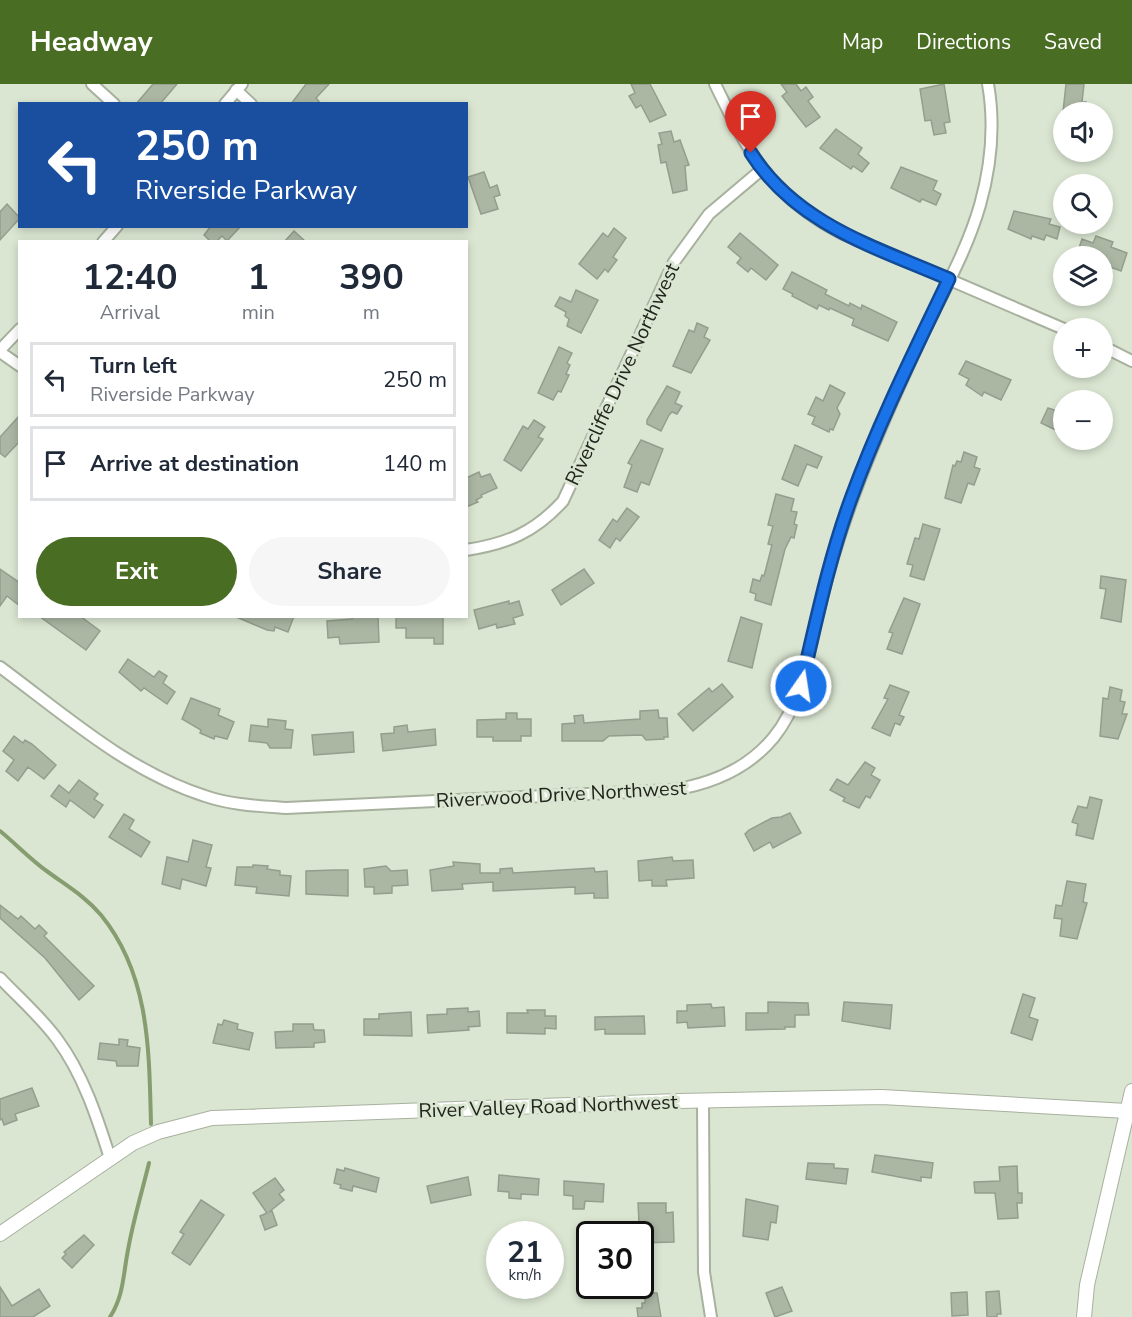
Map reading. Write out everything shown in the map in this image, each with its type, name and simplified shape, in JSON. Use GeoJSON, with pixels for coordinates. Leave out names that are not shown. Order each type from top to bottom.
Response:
{"type":"FeatureCollection","features":[{"type":"Feature","properties":{"kind":"street"},"geometry":{"type":"LineString","coordinates":[[92,84],[112,102]]}},
{"type":"Feature","properties":{"kind":"street"},"geometry":{"type":"LineString","coordinates":[[715,84],[741,137],[762,170],[788,198],[825,225],[1053,324]]}},
{"type":"Feature","properties":{"kind":"street","name":"Riverwood Drive Northwest"},"geometry":{"type":"LineString","coordinates":[[0,668],[123,758],[164,781],[207,797],[247,805],[286,808],[672,790],[694,787],[723,777],[750,760],[774,737],[791,710],[801,686],[830,564],[851,497],[872,445],[976,216],[987,177],[991,119],[988,84]]}},
{"type":"Feature","properties":{"kind":"street"},"geometry":{"type":"LineString","coordinates":[[227,102],[239,87],[250,102]]}},
{"type":"Feature","properties":{"kind":"street","name":"Rivercliffe Drive Northwest"},"geometry":{"type":"LineString","coordinates":[[468,550],[516,539],[533,529],[563,501],[674,261],[709,214],[762,170]]}},
{"type":"Feature","properties":{"kind":"street"},"geometry":{"type":"LineString","coordinates":[[105,240],[115,228]]}},
{"type":"Feature","properties":{"kind":"street"},"geometry":{"type":"LineString","coordinates":[[18,331],[0,351],[18,364]]}},
{"type":"Feature","properties":{"kind":"street"},"geometry":{"type":"LineString","coordinates":[[1113,351],[1132,359]]}},
{"type":"Feature","properties":{"kind":"street"},"geometry":{"type":"LineString","coordinates":[[0,978],[57,1039],[80,1079],[97,1118],[110,1158]]}},
{"type":"Feature","properties":{"kind":"street"},"geometry":{"type":"LineString","coordinates":[[1084,1317],[1087,1285],[1132,1091]]}},
{"type":"Feature","properties":{"kind":"street","name":"River Valley Road Northwest"},"geometry":{"type":"LineString","coordinates":[[0,1234],[110,1158],[158,1132],[212,1118],[703,1100],[882,1097],[1127,1111]]}},
{"type":"Feature","properties":{"kind":"street"},"geometry":{"type":"LineString","coordinates":[[703,1100],[704,1272],[711,1317]]}},
{"type":"Feature","properties":{"kind":"building"},"geometry":{"type":"Polygon","coordinates":[[[153,84],[177,84],[162,102],[138,102],[153,84]]]}},
{"type":"Feature","properties":{"kind":"building"},"geometry":{"type":"Polygon","coordinates":[[[306,84],[329,84],[316,98],[319,102],[292,102],[306,84]]]}},
{"type":"Feature","properties":{"kind":"building"},"geometry":{"type":"Polygon","coordinates":[[[631,84],[650,84],[666,115],[650,122],[641,105],[636,108],[629,96],[635,93],[631,84]]]}},
{"type":"Feature","properties":{"kind":"building"},"geometry":{"type":"Polygon","coordinates":[[[781,84],[796,84],[801,91],[806,87],[813,97],[808,101],[820,117],[806,127],[782,96],[787,92],[781,84]]]}},
{"type":"Feature","properties":{"kind":"building"},"geometry":{"type":"Polygon","coordinates":[[[944,84],[950,122],[944,123],[946,133],[934,135],[931,120],[925,121],[920,89],[944,84]]]}},
{"type":"Feature","properties":{"kind":"building"},"geometry":{"type":"Polygon","coordinates":[[[1066,84],[1084,84],[1082,102],[1064,102],[1066,84]]]}},
{"type":"Feature","properties":{"kind":"building"},"geometry":{"type":"Polygon","coordinates":[[[836,129],[862,148],[858,154],[869,163],[862,172],[853,166],[851,169],[820,148],[836,129]]]}},
{"type":"Feature","properties":{"kind":"building"},"geometry":{"type":"Polygon","coordinates":[[[671,131],[674,142],[680,140],[689,165],[685,166],[687,190],[673,193],[666,162],[661,163],[658,145],[662,144],[659,133],[671,131]]]}},
{"type":"Feature","properties":{"kind":"building"},"geometry":{"type":"Polygon","coordinates":[[[901,167],[937,181],[933,190],[941,194],[936,205],[922,199],[920,202],[891,188],[901,167]]]}},
{"type":"Feature","properties":{"kind":"building"},"geometry":{"type":"Polygon","coordinates":[[[484,172],[490,188],[497,185],[500,195],[494,197],[498,209],[481,214],[468,177],[484,172]]]}},
{"type":"Feature","properties":{"kind":"building"},"geometry":{"type":"Polygon","coordinates":[[[7,204],[18,216],[18,220],[0,240],[0,212],[7,204]]]}},
{"type":"Feature","properties":{"kind":"building"},"geometry":{"type":"Polygon","coordinates":[[[1014,211],[1051,219],[1049,224],[1053,225],[1053,234],[1058,234],[1057,239],[1046,235],[1044,240],[1032,236],[1031,239],[1008,229],[1014,211]]]}},
{"type":"Feature","properties":{"kind":"building"},"geometry":{"type":"Polygon","coordinates":[[[209,228],[239,228],[228,240],[222,236],[218,240],[209,240],[204,235],[209,228]]]}},
{"type":"Feature","properties":{"kind":"building"},"geometry":{"type":"Polygon","coordinates":[[[614,228],[626,238],[613,257],[617,260],[608,272],[605,269],[597,279],[579,264],[603,233],[608,237],[614,228]]]}},
{"type":"Feature","properties":{"kind":"building"},"geometry":{"type":"Polygon","coordinates":[[[294,231],[304,240],[286,240],[294,231]]]}},
{"type":"Feature","properties":{"kind":"building"},"geometry":{"type":"Polygon","coordinates":[[[740,233],[778,265],[766,280],[751,268],[748,272],[737,263],[741,258],[728,247],[740,233]]]}},
{"type":"Feature","properties":{"kind":"building"},"geometry":{"type":"Polygon","coordinates":[[[1096,236],[1113,242],[1111,246],[1080,246],[1082,239],[1093,243],[1096,236]]]}},
{"type":"Feature","properties":{"kind":"building"},"geometry":{"type":"Polygon","coordinates":[[[1113,248],[1127,253],[1121,271],[1113,268],[1113,248]]]}},
{"type":"Feature","properties":{"kind":"building"},"geometry":{"type":"Polygon","coordinates":[[[792,272],[827,290],[825,294],[849,306],[850,303],[861,309],[862,305],[897,322],[888,341],[852,325],[854,319],[819,305],[817,309],[792,296],[793,294],[783,289],[792,272]]]}},
{"type":"Feature","properties":{"kind":"building"},"geometry":{"type":"Polygon","coordinates":[[[576,290],[598,300],[581,333],[567,326],[569,319],[565,316],[566,312],[555,306],[560,297],[571,302],[576,290]]]}},
{"type":"Feature","properties":{"kind":"building"},"geometry":{"type":"Polygon","coordinates":[[[697,323],[708,328],[704,337],[710,340],[691,373],[673,366],[689,330],[694,332],[697,323]]]}},
{"type":"Feature","properties":{"kind":"building"},"geometry":{"type":"Polygon","coordinates":[[[559,347],[572,353],[567,363],[570,365],[566,374],[569,375],[561,392],[558,391],[553,400],[538,393],[559,347]]]}},
{"type":"Feature","properties":{"kind":"building"},"geometry":{"type":"Polygon","coordinates":[[[966,361],[1011,380],[1001,400],[984,392],[982,396],[966,385],[969,379],[959,374],[966,361]]]}},
{"type":"Feature","properties":{"kind":"building"},"geometry":{"type":"Polygon","coordinates":[[[830,385],[845,393],[837,408],[840,414],[833,430],[830,429],[829,432],[812,424],[815,417],[808,414],[816,397],[823,401],[830,385]]]}},
{"type":"Feature","properties":{"kind":"building"},"geometry":{"type":"Polygon","coordinates":[[[667,386],[680,392],[675,403],[682,406],[677,414],[672,412],[669,415],[661,431],[647,424],[647,420],[667,386]]]}},
{"type":"Feature","properties":{"kind":"building"},"geometry":{"type":"Polygon","coordinates":[[[1048,408],[1053,410],[1053,429],[1041,423],[1048,408]]]}},
{"type":"Feature","properties":{"kind":"building"},"geometry":{"type":"Polygon","coordinates":[[[18,417],[18,443],[5,457],[0,453],[0,437],[18,417]]]}},
{"type":"Feature","properties":{"kind":"building"},"geometry":{"type":"Polygon","coordinates":[[[534,420],[545,427],[538,437],[543,439],[521,471],[504,460],[523,426],[528,429],[534,420]]]}},
{"type":"Feature","properties":{"kind":"building"},"geometry":{"type":"Polygon","coordinates":[[[641,440],[663,449],[649,485],[641,482],[637,492],[624,487],[632,465],[628,463],[641,440]]]}},
{"type":"Feature","properties":{"kind":"building"},"geometry":{"type":"Polygon","coordinates":[[[795,445],[822,457],[817,468],[807,464],[798,486],[782,479],[795,445]]]}},
{"type":"Feature","properties":{"kind":"building"},"geometry":{"type":"Polygon","coordinates":[[[964,452],[977,457],[974,467],[980,469],[974,485],[968,483],[961,503],[945,498],[953,465],[955,466],[957,461],[961,462],[964,452]]]}},
{"type":"Feature","properties":{"kind":"building"},"geometry":{"type":"Polygon","coordinates":[[[479,472],[481,477],[490,474],[497,488],[481,495],[482,497],[476,500],[478,502],[468,506],[468,477],[479,472]]]}},
{"type":"Feature","properties":{"kind":"building"},"geometry":{"type":"Polygon","coordinates":[[[776,494],[794,499],[791,511],[797,512],[794,524],[797,525],[794,538],[791,537],[785,549],[771,605],[755,600],[756,594],[750,592],[753,579],[760,581],[762,575],[764,576],[772,545],[768,544],[773,526],[768,525],[776,494]]]}},
{"type":"Feature","properties":{"kind":"building"},"geometry":{"type":"Polygon","coordinates":[[[627,508],[639,517],[620,541],[616,538],[610,548],[599,540],[613,519],[617,522],[627,508]]]}},
{"type":"Feature","properties":{"kind":"building"},"geometry":{"type":"Polygon","coordinates":[[[923,524],[940,529],[924,580],[910,576],[913,565],[907,564],[915,538],[919,539],[923,524]]]}},
{"type":"Feature","properties":{"kind":"building"},"geometry":{"type":"Polygon","coordinates":[[[0,569],[18,582],[18,604],[7,596],[0,606],[0,569]]]}},
{"type":"Feature","properties":{"kind":"building"},"geometry":{"type":"Polygon","coordinates":[[[584,569],[594,583],[561,605],[552,590],[584,569]]]}},
{"type":"Feature","properties":{"kind":"building"},"geometry":{"type":"Polygon","coordinates":[[[1101,576],[1126,580],[1121,622],[1101,618],[1106,589],[1100,588],[1101,576]]]}},
{"type":"Feature","properties":{"kind":"building"},"geometry":{"type":"Polygon","coordinates":[[[904,598],[920,604],[902,654],[887,649],[893,633],[889,632],[904,598]]]}},
{"type":"Feature","properties":{"kind":"building"},"geometry":{"type":"Polygon","coordinates":[[[509,601],[509,604],[519,601],[523,615],[513,618],[515,624],[497,628],[496,624],[479,629],[474,610],[509,601]]]}},
{"type":"Feature","properties":{"kind":"building"},"geometry":{"type":"Polygon","coordinates":[[[741,617],[762,624],[752,668],[728,661],[741,617]]]}},
{"type":"Feature","properties":{"kind":"building"},"geometry":{"type":"Polygon","coordinates":[[[42,618],[83,618],[100,631],[86,650],[42,618]]]}},
{"type":"Feature","properties":{"kind":"building"},"geometry":{"type":"Polygon","coordinates":[[[239,618],[293,618],[288,632],[275,627],[274,631],[239,618]]]}},
{"type":"Feature","properties":{"kind":"building"},"geometry":{"type":"Polygon","coordinates":[[[378,618],[379,642],[340,644],[339,637],[328,638],[327,621],[378,618]]]}},
{"type":"Feature","properties":{"kind":"building"},"geometry":{"type":"Polygon","coordinates":[[[396,618],[443,618],[443,644],[434,644],[434,638],[406,638],[406,628],[396,628],[396,618]]]}},
{"type":"Feature","properties":{"kind":"building"},"geometry":{"type":"Polygon","coordinates":[[[128,659],[154,677],[159,671],[167,676],[163,683],[175,692],[167,704],[144,688],[141,691],[119,672],[128,659]]]}},
{"type":"Feature","properties":{"kind":"building"},"geometry":{"type":"Polygon","coordinates":[[[722,684],[733,697],[693,731],[678,714],[709,688],[712,692],[722,684]]]}},
{"type":"Feature","properties":{"kind":"building"},"geometry":{"type":"Polygon","coordinates":[[[890,685],[909,692],[899,715],[904,717],[900,725],[895,723],[890,736],[872,728],[888,699],[884,698],[890,685]]]}},
{"type":"Feature","properties":{"kind":"building"},"geometry":{"type":"Polygon","coordinates":[[[1110,687],[1122,690],[1120,701],[1125,702],[1122,714],[1127,714],[1118,739],[1100,736],[1103,698],[1108,699],[1110,687]]]}},
{"type":"Feature","properties":{"kind":"building"},"geometry":{"type":"Polygon","coordinates":[[[191,698],[220,709],[218,715],[234,722],[227,739],[215,736],[214,739],[200,733],[201,730],[182,719],[191,698]]]}},
{"type":"Feature","properties":{"kind":"building"},"geometry":{"type":"Polygon","coordinates":[[[658,710],[659,718],[667,718],[668,737],[664,739],[646,740],[642,735],[609,736],[603,741],[562,741],[562,724],[575,723],[574,716],[583,715],[584,723],[640,719],[640,711],[658,710]]]}},
{"type":"Feature","properties":{"kind":"building"},"geometry":{"type":"Polygon","coordinates":[[[506,713],[517,713],[517,719],[531,719],[531,736],[521,736],[521,741],[493,741],[493,737],[477,737],[477,720],[506,719],[506,713]]]}},
{"type":"Feature","properties":{"kind":"building"},"geometry":{"type":"Polygon","coordinates":[[[268,719],[286,721],[285,729],[293,730],[291,748],[270,748],[267,743],[249,741],[251,725],[268,727],[268,719]]]}},
{"type":"Feature","properties":{"kind":"building"},"geometry":{"type":"Polygon","coordinates":[[[407,725],[408,732],[435,729],[436,745],[383,751],[381,734],[394,733],[394,727],[407,725]]]}},
{"type":"Feature","properties":{"kind":"building"},"geometry":{"type":"Polygon","coordinates":[[[353,732],[354,752],[314,755],[312,735],[353,732]]]}},
{"type":"Feature","properties":{"kind":"building"},"geometry":{"type":"Polygon","coordinates":[[[14,736],[23,743],[25,740],[32,744],[56,765],[44,779],[28,767],[18,781],[6,771],[14,760],[3,751],[14,736]]]}},
{"type":"Feature","properties":{"kind":"building"},"geometry":{"type":"Polygon","coordinates":[[[865,762],[875,768],[871,775],[880,780],[870,798],[866,796],[859,808],[843,801],[845,798],[830,790],[837,779],[848,785],[865,762]]]}},
{"type":"Feature","properties":{"kind":"building"},"geometry":{"type":"Polygon","coordinates":[[[79,780],[98,794],[94,799],[103,805],[94,818],[70,800],[66,807],[51,796],[59,785],[69,793],[79,780]]]}},
{"type":"Feature","properties":{"kind":"building"},"geometry":{"type":"Polygon","coordinates":[[[1090,797],[1102,800],[1093,839],[1076,835],[1078,824],[1072,822],[1078,806],[1087,808],[1090,797]]]}},
{"type":"Feature","properties":{"kind":"building"},"geometry":{"type":"Polygon","coordinates":[[[790,813],[801,833],[773,848],[770,842],[754,851],[745,834],[772,818],[790,813]]]}},
{"type":"Feature","properties":{"kind":"building"},"geometry":{"type":"Polygon","coordinates":[[[124,814],[134,820],[129,829],[150,842],[141,857],[109,837],[124,814]]]}},
{"type":"Feature","properties":{"kind":"building"},"geometry":{"type":"Polygon","coordinates":[[[193,840],[212,845],[206,867],[211,868],[206,886],[182,879],[180,889],[162,884],[167,857],[188,862],[193,840]]]}},
{"type":"Feature","properties":{"kind":"building"},"geometry":{"type":"Polygon","coordinates":[[[672,857],[673,861],[693,860],[694,878],[666,880],[667,886],[652,886],[652,880],[639,881],[638,861],[672,857]]]}},
{"type":"Feature","properties":{"kind":"building"},"geometry":{"type":"Polygon","coordinates":[[[453,862],[480,864],[480,873],[500,873],[500,869],[512,868],[513,873],[594,868],[595,872],[607,871],[608,898],[594,898],[594,893],[575,894],[575,887],[493,891],[493,882],[462,884],[463,889],[432,891],[430,870],[454,866],[453,862]]]}},
{"type":"Feature","properties":{"kind":"building"},"geometry":{"type":"Polygon","coordinates":[[[253,865],[268,866],[267,869],[280,871],[280,875],[291,876],[289,896],[256,893],[257,887],[235,885],[237,867],[253,867],[253,865]]]}},
{"type":"Feature","properties":{"kind":"building"},"geometry":{"type":"Polygon","coordinates":[[[386,866],[391,871],[407,870],[408,885],[392,886],[392,893],[374,894],[374,887],[365,887],[364,869],[386,866]]]}},
{"type":"Feature","properties":{"kind":"building"},"geometry":{"type":"Polygon","coordinates":[[[348,870],[348,896],[306,894],[306,871],[348,870]]]}},
{"type":"Feature","properties":{"kind":"building"},"geometry":{"type":"Polygon","coordinates":[[[1067,881],[1086,884],[1083,902],[1087,903],[1077,939],[1060,936],[1062,919],[1054,918],[1056,905],[1062,906],[1067,881]]]}},
{"type":"Feature","properties":{"kind":"building"},"geometry":{"type":"Polygon","coordinates":[[[0,905],[18,919],[21,916],[35,929],[39,925],[47,933],[44,936],[94,986],[79,1000],[45,958],[0,918],[0,905]]]}},
{"type":"Feature","properties":{"kind":"building"},"geometry":{"type":"Polygon","coordinates":[[[1023,994],[1035,998],[1029,1017],[1038,1020],[1032,1040],[1011,1033],[1023,994]]]}},
{"type":"Feature","properties":{"kind":"building"},"geometry":{"type":"Polygon","coordinates":[[[768,1002],[808,1003],[809,1015],[795,1015],[795,1027],[746,1030],[746,1013],[768,1013],[768,1002]]]}},
{"type":"Feature","properties":{"kind":"building"},"geometry":{"type":"Polygon","coordinates":[[[844,1002],[892,1005],[890,1029],[842,1021],[844,1002]]]}},
{"type":"Feature","properties":{"kind":"building"},"geometry":{"type":"Polygon","coordinates":[[[711,1004],[712,1008],[724,1007],[725,1026],[688,1028],[687,1022],[677,1023],[677,1011],[687,1011],[687,1005],[711,1004]]]}},
{"type":"Feature","properties":{"kind":"building"},"geometry":{"type":"Polygon","coordinates":[[[468,1008],[468,1012],[479,1011],[480,1026],[468,1027],[469,1030],[428,1033],[427,1015],[447,1014],[447,1009],[468,1008]]]}},
{"type":"Feature","properties":{"kind":"building"},"geometry":{"type":"Polygon","coordinates":[[[527,1010],[545,1010],[545,1016],[556,1016],[556,1029],[545,1028],[545,1034],[507,1033],[507,1013],[528,1013],[527,1010]]]}},
{"type":"Feature","properties":{"kind":"building"},"geometry":{"type":"Polygon","coordinates":[[[411,1012],[412,1036],[364,1035],[364,1019],[379,1019],[379,1014],[411,1012]]]}},
{"type":"Feature","properties":{"kind":"building"},"geometry":{"type":"Polygon","coordinates":[[[644,1016],[645,1034],[605,1034],[605,1029],[595,1030],[595,1017],[644,1016]]]}},
{"type":"Feature","properties":{"kind":"building"},"geometry":{"type":"Polygon","coordinates":[[[224,1020],[238,1024],[237,1029],[253,1033],[249,1050],[213,1043],[218,1024],[222,1025],[224,1020]]]}},
{"type":"Feature","properties":{"kind":"building"},"geometry":{"type":"Polygon","coordinates":[[[293,1024],[313,1024],[314,1030],[324,1030],[325,1042],[314,1043],[314,1047],[276,1048],[275,1032],[293,1031],[293,1024]]]}},
{"type":"Feature","properties":{"kind":"building"},"geometry":{"type":"Polygon","coordinates":[[[119,1039],[128,1040],[127,1046],[140,1048],[138,1066],[117,1066],[116,1061],[98,1059],[100,1043],[119,1045],[119,1039]]]}},
{"type":"Feature","properties":{"kind":"building"},"geometry":{"type":"Polygon","coordinates":[[[32,1088],[39,1106],[15,1114],[17,1120],[4,1125],[2,1119],[0,1120],[0,1099],[32,1088]]]}},
{"type":"Feature","properties":{"kind":"building"},"geometry":{"type":"Polygon","coordinates":[[[875,1155],[933,1163],[931,1178],[921,1177],[921,1181],[872,1172],[875,1155]]]}},
{"type":"Feature","properties":{"kind":"building"},"geometry":{"type":"Polygon","coordinates":[[[808,1163],[834,1164],[834,1168],[848,1169],[846,1184],[806,1179],[808,1163]]]}},
{"type":"Feature","properties":{"kind":"building"},"geometry":{"type":"Polygon","coordinates":[[[1017,1166],[1018,1193],[1022,1193],[1022,1203],[1017,1203],[1018,1218],[998,1219],[995,1193],[975,1193],[974,1182],[1000,1181],[999,1167],[1017,1166]]]}},
{"type":"Feature","properties":{"kind":"building"},"geometry":{"type":"Polygon","coordinates":[[[345,1168],[379,1178],[376,1192],[353,1186],[352,1191],[340,1188],[341,1185],[334,1183],[337,1169],[344,1171],[345,1168]]]}},
{"type":"Feature","properties":{"kind":"building"},"geometry":{"type":"Polygon","coordinates":[[[499,1175],[539,1179],[538,1195],[521,1194],[521,1199],[509,1198],[509,1192],[498,1191],[499,1175]]]}},
{"type":"Feature","properties":{"kind":"building"},"geometry":{"type":"Polygon","coordinates":[[[468,1177],[471,1195],[431,1203],[427,1186],[468,1177]]]}},
{"type":"Feature","properties":{"kind":"building"},"geometry":{"type":"Polygon","coordinates":[[[275,1178],[284,1190],[279,1194],[284,1200],[269,1212],[272,1211],[277,1225],[265,1230],[260,1216],[267,1213],[253,1193],[275,1178]]]}},
{"type":"Feature","properties":{"kind":"building"},"geometry":{"type":"Polygon","coordinates":[[[564,1181],[604,1184],[603,1202],[585,1201],[584,1209],[573,1209],[573,1196],[564,1195],[564,1181]]]}},
{"type":"Feature","properties":{"kind":"building"},"geometry":{"type":"Polygon","coordinates":[[[746,1199],[778,1206],[776,1223],[771,1222],[768,1240],[743,1236],[746,1199]]]}},
{"type":"Feature","properties":{"kind":"building"},"geometry":{"type":"Polygon","coordinates":[[[201,1200],[224,1215],[190,1265],[172,1253],[184,1234],[180,1232],[201,1200]]]}},
{"type":"Feature","properties":{"kind":"building"},"geometry":{"type":"Polygon","coordinates":[[[638,1203],[666,1203],[666,1213],[673,1212],[674,1242],[654,1243],[654,1221],[639,1221],[638,1203]]]}},
{"type":"Feature","properties":{"kind":"building"},"geometry":{"type":"Polygon","coordinates":[[[84,1235],[94,1245],[72,1268],[62,1258],[66,1254],[64,1252],[84,1235]]]}},
{"type":"Feature","properties":{"kind":"building"},"geometry":{"type":"Polygon","coordinates":[[[0,1287],[12,1306],[39,1289],[50,1306],[33,1317],[0,1317],[0,1287]]]}},
{"type":"Feature","properties":{"kind":"building"},"geometry":{"type":"Polygon","coordinates":[[[782,1287],[792,1311],[775,1317],[766,1293],[782,1287]]]}},
{"type":"Feature","properties":{"kind":"building"},"geometry":{"type":"Polygon","coordinates":[[[999,1291],[1001,1314],[997,1314],[997,1317],[987,1317],[986,1292],[999,1291]]]}},
{"type":"Feature","properties":{"kind":"building"},"geometry":{"type":"Polygon","coordinates":[[[967,1292],[968,1315],[952,1316],[951,1293],[967,1292]]]}},
{"type":"Feature","properties":{"kind":"building"},"geometry":{"type":"Polygon","coordinates":[[[654,1293],[657,1293],[661,1317],[638,1317],[637,1308],[642,1308],[642,1303],[645,1303],[645,1299],[654,1299],[654,1293]]]}},
{"type":"Feature","properties":{"kind":"waterway"},"geometry":{"type":"LineString","coordinates":[[0,831],[89,903],[101,915],[117,938],[138,988],[144,1015],[151,1124]]}},
{"type":"Feature","properties":{"kind":"waterway"},"geometry":{"type":"LineString","coordinates":[[110,1317],[121,1293],[132,1228],[149,1163]]}},
{"type":"Feature","properties":{"kind":"route"},"geometry":{"type":"LineString","coordinates":[[751,153],[762,170],[788,198],[825,225],[949,279],[872,445],[851,497],[830,564],[801,686]]}}]}
